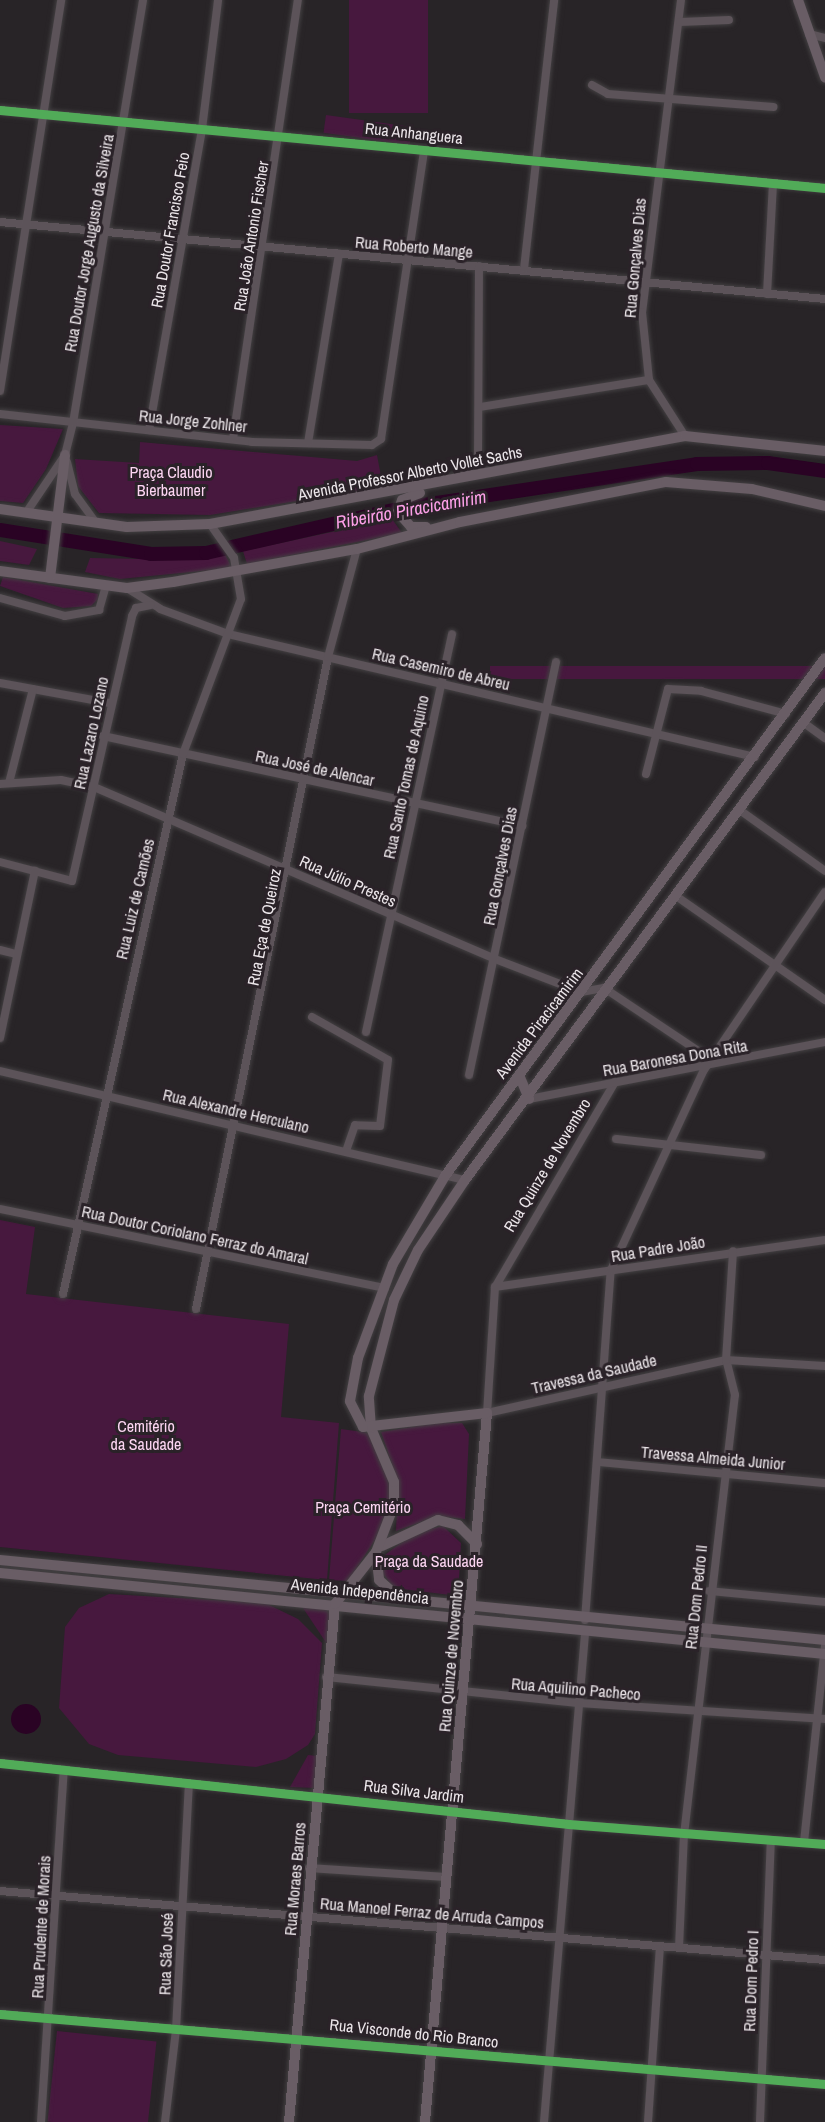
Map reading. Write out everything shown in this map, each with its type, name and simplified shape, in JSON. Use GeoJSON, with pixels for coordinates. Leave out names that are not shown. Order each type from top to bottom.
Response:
{"type":"FeatureCollection","features":[{"type":"Feature","properties":{"kind":"main road"},"geometry":{"type":"LineString","coordinates":[[798,0],[825,77]]}},
{"type":"Feature","properties":{"kind":"main road","name":"Avenida Professor Alberto Vollet Sachs"},"geometry":{"type":"LineString","coordinates":[[0,509],[127,527],[213,528],[685,436],[825,451]]}},
{"type":"Feature","properties":{"kind":"main road"},"geometry":{"type":"LineString","coordinates":[[50,578],[66,454]]}},
{"type":"Feature","properties":{"kind":"main road"},"geometry":{"type":"LineString","coordinates":[[460,479],[402,500],[398,512],[406,524],[460,522]]}},
{"type":"Feature","properties":{"kind":"main road"},"geometry":{"type":"LineString","coordinates":[[0,571],[127,588],[239,571],[357,549],[460,522],[666,482],[708,482],[825,506]]}},
{"type":"Feature","properties":{"kind":"main road"},"geometry":{"type":"LineString","coordinates":[[811,502],[825,511]]}},
{"type":"Feature","properties":{"kind":"main road","name":"Avenida Piracicamirim"},"geometry":{"type":"LineString","coordinates":[[371,1428],[359,1425],[351,1413],[351,1388],[393,1264],[445,1176],[618,939],[756,757],[825,658]]}},
{"type":"Feature","properties":{"kind":"main road","name":"Avenida Piracicamirim"},"geometry":{"type":"LineString","coordinates":[[335,1604],[377,1551],[392,1520],[394,1482],[371,1428],[369,1396],[402,1280],[465,1180],[529,1099],[604,988],[741,811],[825,693]]}},
{"type":"Feature","properties":{"kind":"main road"},"geometry":{"type":"LineString","coordinates":[[618,939],[629,942],[632,951]]}},
{"type":"Feature","properties":{"kind":"main road"},"geometry":{"type":"LineString","coordinates":[[519,1075],[529,1099]]}},
{"type":"Feature","properties":{"kind":"main road"},"geometry":{"type":"LineString","coordinates":[[393,1264],[402,1280]]}},
{"type":"Feature","properties":{"kind":"main road"},"geometry":{"type":"LineString","coordinates":[[385,1288],[385,1345]]}},
{"type":"Feature","properties":{"kind":"main road","name":"Travessa da Saudade"},"geometry":{"type":"LineString","coordinates":[[371,1428],[486,1413]]}},
{"type":"Feature","properties":{"kind":"main road","name":"Rua Quinze de Novembro"},"geometry":{"type":"LineString","coordinates":[[424,2122],[477,1544],[486,1413]]}},
{"type":"Feature","properties":{"kind":"main road"},"geometry":{"type":"LineString","coordinates":[[401,1600],[379,1580],[377,1551],[398,1534],[438,1520],[458,1525],[477,1544]]}},
{"type":"Feature","properties":{"kind":"main road","name":"Avenida Independência"},"geometry":{"type":"LineString","coordinates":[[0,1562],[471,1605],[585,1626],[704,1643],[824,1651]]}},
{"type":"Feature","properties":{"kind":"main road","name":"Avenida Independência"},"geometry":{"type":"LineString","coordinates":[[0,1573],[470,1617],[825,1640]]}},
{"type":"Feature","properties":{"kind":"main road","name":"Rua Moraes Barros"},"geometry":{"type":"LineString","coordinates":[[289,2122],[309,1868],[318,1795],[326,1677],[335,1604]]}},
{"type":"Feature","properties":{"kind":"street"},"geometry":{"type":"LineString","coordinates":[[0,391],[41,114],[61,0]]}},
{"type":"Feature","properties":{"kind":"street","name":"Rua Doutor Jorge Augusto da Silveira"},"geometry":{"type":"LineString","coordinates":[[26,513],[66,454],[73,423],[102,230],[124,122],[143,0]]}},
{"type":"Feature","properties":{"kind":"street","name":"Rua Doutor Francisco Feio"},"geometry":{"type":"LineString","coordinates":[[149,430],[180,238],[202,129],[218,0]]}},
{"type":"Feature","properties":{"kind":"street","name":"Rua João Antonio Fischer"},"geometry":{"type":"LineString","coordinates":[[233,439],[298,0]]}},
{"type":"Feature","properties":{"kind":"street"},"geometry":{"type":"LineString","coordinates":[[524,269],[538,160],[554,0]]}},
{"type":"Feature","properties":{"kind":"street","name":"Rua Gonçalves Dias"},"geometry":{"type":"LineString","coordinates":[[681,0],[670,96],[656,170],[644,284],[649,380],[685,436]]}},
{"type":"Feature","properties":{"kind":"street"},"geometry":{"type":"LineString","coordinates":[[680,22],[729,20]]}},
{"type":"Feature","properties":{"kind":"street"},"geometry":{"type":"LineString","coordinates":[[809,34],[825,38]]}},
{"type":"Feature","properties":{"kind":"street"},"geometry":{"type":"LineString","coordinates":[[592,85],[608,94],[670,96],[773,107]]}},
{"type":"Feature","properties":{"kind":"street","name":"Rua Anhanguera"},"geometry":{"type":"LineString","coordinates":[[0,110],[202,129],[280,133],[424,150],[656,170],[825,188]]}},
{"type":"Feature","properties":{"kind":"street"},"geometry":{"type":"LineString","coordinates":[[408,260],[424,150]]}},
{"type":"Feature","properties":{"kind":"street"},"geometry":{"type":"LineString","coordinates":[[767,294],[773,183]]}},
{"type":"Feature","properties":{"kind":"street","name":"Rua Roberto Mange"},"geometry":{"type":"LineString","coordinates":[[0,222],[524,269],[644,284],[825,299]]}},
{"type":"Feature","properties":{"kind":"street"},"geometry":{"type":"LineString","coordinates":[[308,443],[339,254]]}},
{"type":"Feature","properties":{"kind":"street","name":"Rua Jorge Zohlner"},"geometry":{"type":"LineString","coordinates":[[0,414],[233,439],[308,443],[357,449],[381,439],[408,260]]}},
{"type":"Feature","properties":{"kind":"street"},"geometry":{"type":"LineString","coordinates":[[460,479],[478,459],[480,439],[479,266]]}},
{"type":"Feature","properties":{"kind":"street"},"geometry":{"type":"LineString","coordinates":[[480,407],[649,380]]}},
{"type":"Feature","properties":{"kind":"street","name":"Rua Doutor Jorge Augusto da Silveira"},"geometry":{"type":"LineString","coordinates":[[66,454],[75,494],[96,522]]}},
{"type":"Feature","properties":{"kind":"street","name":"Rua Luiz de Camões"},"geometry":{"type":"LineString","coordinates":[[63,1294],[104,1094],[166,820],[183,754],[241,599],[239,571],[234,558],[213,528]]}},
{"type":"Feature","properties":{"kind":"street","name":"Rua Eça de Queiroz"},"geometry":{"type":"LineString","coordinates":[[196,1309],[211,1252],[238,1123],[289,869],[328,657],[357,549]]}},
{"type":"Feature","properties":{"kind":"street"},"geometry":{"type":"LineString","coordinates":[[0,598],[65,616],[99,610],[106,586]]}},
{"type":"Feature","properties":{"kind":"street","name":"Rua Casemiro de Abreu"},"geometry":{"type":"LineString","coordinates":[[127,588],[152,604],[228,634],[756,757]]}},
{"type":"Feature","properties":{"kind":"street","name":"Rua Lazaro Lozano"},"geometry":{"type":"LineString","coordinates":[[35,871],[72,881],[94,787],[109,703],[132,616],[141,606],[152,604]]}},
{"type":"Feature","properties":{"kind":"street","name":"Rua Santo Tomas de Aquino"},"geometry":{"type":"LineString","coordinates":[[366,1032],[439,682],[452,634]]}},
{"type":"Feature","properties":{"kind":"street","name":"Rua Gonçalves Dias"},"geometry":{"type":"LineString","coordinates":[[469,1075],[556,662]]}},
{"type":"Feature","properties":{"kind":"street"},"geometry":{"type":"LineString","coordinates":[[0,683],[109,703]]}},
{"type":"Feature","properties":{"kind":"street"},"geometry":{"type":"LineString","coordinates":[[646,774],[668,689],[677,687],[786,714]]}},
{"type":"Feature","properties":{"kind":"street"},"geometry":{"type":"LineString","coordinates":[[4,783],[33,689]]}},
{"type":"Feature","properties":{"kind":"street"},"geometry":{"type":"LineString","coordinates":[[804,723],[825,738]]}},
{"type":"Feature","properties":{"kind":"street","name":"Rua José de Alencar"},"geometry":{"type":"LineString","coordinates":[[103,736],[522,826]]}},
{"type":"Feature","properties":{"kind":"street","name":"Rua Júlio Prestes"},"geometry":{"type":"LineString","coordinates":[[4,783],[61,780],[94,787],[166,820],[289,869],[390,915],[581,992]]}},
{"type":"Feature","properties":{"kind":"street"},"geometry":{"type":"LineString","coordinates":[[741,811],[825,871]]}},
{"type":"Feature","properties":{"kind":"street"},"geometry":{"type":"LineString","coordinates":[[0,862],[35,871],[0,1038]]}},
{"type":"Feature","properties":{"kind":"street"},"geometry":{"type":"LineString","coordinates":[[544,2122],[605,1390],[611,1270],[668,1144],[710,1059],[825,892]]}},
{"type":"Feature","properties":{"kind":"street"},"geometry":{"type":"LineString","coordinates":[[676,896],[825,1000]]}},
{"type":"Feature","properties":{"kind":"street"},"geometry":{"type":"LineString","coordinates":[[0,950],[16,954]]}},
{"type":"Feature","properties":{"kind":"street"},"geometry":{"type":"LineString","coordinates":[[581,992],[604,988],[710,1059]]}},
{"type":"Feature","properties":{"kind":"street"},"geometry":{"type":"LineString","coordinates":[[312,1017],[388,1060],[380,1126],[355,1125],[346,1151]]}},
{"type":"Feature","properties":{"kind":"street","name":"Rua Baronesa Dona Rita"},"geometry":{"type":"LineString","coordinates":[[529,1099],[615,1082],[704,1070],[825,1042]]}},
{"type":"Feature","properties":{"kind":"street","name":"Rua Alexandre Herculano"},"geometry":{"type":"LineString","coordinates":[[0,1071],[238,1123],[465,1180]]}},
{"type":"Feature","properties":{"kind":"street","name":"Rua Quinze de Novembro"},"geometry":{"type":"LineString","coordinates":[[486,1413],[495,1287],[615,1082]]}},
{"type":"Feature","properties":{"kind":"street"},"geometry":{"type":"LineString","coordinates":[[616,1138],[761,1155]]}},
{"type":"Feature","properties":{"kind":"street","name":"Rua Doutor Coriolano Ferraz do Amaral"},"geometry":{"type":"LineString","coordinates":[[0,1209],[385,1288]]}},
{"type":"Feature","properties":{"kind":"street","name":"Rua Padre João"},"geometry":{"type":"LineString","coordinates":[[495,1287],[733,1251],[825,1240]]}},
{"type":"Feature","properties":{"kind":"street","name":"Rua Dom Pedro II"},"geometry":{"type":"LineString","coordinates":[[679,1948],[684,1835],[707,1631],[709,1591],[735,1395],[726,1360],[733,1251]]}},
{"type":"Feature","properties":{"kind":"street","name":"Travessa da Saudade"},"geometry":{"type":"LineString","coordinates":[[486,1413],[605,1390],[726,1360],[825,1366]]}},
{"type":"Feature","properties":{"kind":"street","name":"Travessa Almeida Junior"},"geometry":{"type":"LineString","coordinates":[[598,1462],[825,1483]]}},
{"type":"Feature","properties":{"kind":"street"},"geometry":{"type":"LineString","coordinates":[[709,1591],[825,1602]]}},
{"type":"Feature","properties":{"kind":"street"},"geometry":{"type":"LineString","coordinates":[[804,1842],[815,1718],[824,1651]]}},
{"type":"Feature","properties":{"kind":"street","name":"Rua Aquilino Pacheco"},"geometry":{"type":"LineString","coordinates":[[326,1677],[579,1703],[698,1713],[825,1719]]}},
{"type":"Feature","properties":{"kind":"street","name":"Rua Silva Jardim"},"geometry":{"type":"LineString","coordinates":[[0,1763],[189,1786],[318,1795],[569,1824],[684,1835],[825,1844]]}},
{"type":"Feature","properties":{"kind":"street","name":"Rua Prudente de Morais"},"geometry":{"type":"LineString","coordinates":[[41,2122],[50,2021],[55,1895],[64,1770]]}},
{"type":"Feature","properties":{"kind":"street","name":"Rua São José"},"geometry":{"type":"LineString","coordinates":[[165,2122],[176,2030],[189,1786]]}},
{"type":"Feature","properties":{"kind":"street","name":"Rua Dom Pedro I"},"geometry":{"type":"LineString","coordinates":[[760,2122],[771,1840]]}},
{"type":"Feature","properties":{"kind":"street"},"geometry":{"type":"LineString","coordinates":[[309,1868],[446,1877]]}},
{"type":"Feature","properties":{"kind":"street","name":"Rua Manoel Ferraz de Arruda Campos"},"geometry":{"type":"LineString","coordinates":[[0,1891],[307,1915],[441,1931],[560,1938],[825,1960]]}},
{"type":"Feature","properties":{"kind":"street"},"geometry":{"type":"LineString","coordinates":[[648,2122],[660,1947]]}},
{"type":"Feature","properties":{"kind":"street","name":"Rua Visconde do Rio Branco"},"geometry":{"type":"LineString","coordinates":[[0,2014],[50,2021],[296,2036],[653,2071],[825,2084]]}},
{"type":"Feature","properties":{"kind":"green space"},"geometry":{"type":"Polygon","coordinates":[[[349,0],[428,0],[428,113],[349,113],[349,0]]]}},
{"type":"Feature","properties":{"kind":"green space"},"geometry":{"type":"Polygon","coordinates":[[[326,115],[412,127],[410,145],[323,133],[326,115]]]}},
{"type":"Feature","properties":{"kind":"green space"},"geometry":{"type":"Polygon","coordinates":[[[0,425],[63,429],[46,469],[23,503],[0,501],[0,425]]]}},
{"type":"Feature","properties":{"kind":"green space","name":"Praça Claudio Bierbaumer"},"geometry":{"type":"Polygon","coordinates":[[[140,442],[357,461],[377,455],[383,487],[210,515],[99,513],[78,486],[75,459],[139,463],[140,442]]]}},
{"type":"Feature","properties":{"kind":"green space"},"geometry":{"type":"Polygon","coordinates":[[[392,519],[402,533],[247,564],[243,551],[392,519]]]}},
{"type":"Feature","properties":{"kind":"green space"},"geometry":{"type":"Polygon","coordinates":[[[0,541],[37,549],[29,565],[0,561],[0,541]]]}},
{"type":"Feature","properties":{"kind":"green space"},"geometry":{"type":"Polygon","coordinates":[[[225,554],[232,568],[120,579],[85,572],[90,558],[198,560],[225,554]]]}},
{"type":"Feature","properties":{"kind":"green space"},"geometry":{"type":"Polygon","coordinates":[[[3,577],[98,594],[98,599],[91,606],[63,608],[0,586],[3,577]]]}},
{"type":"Feature","properties":{"kind":"green space"},"geometry":{"type":"Polygon","coordinates":[[[490,666],[825,666],[825,679],[490,679],[490,666]]]}},
{"type":"Feature","properties":{"kind":"green space","name":"Cemitério da Saudade"},"geometry":{"type":"Polygon","coordinates":[[[0,1220],[35,1227],[26,1294],[289,1324],[281,1417],[339,1423],[327,1580],[0,1547],[0,1220]]]}},
{"type":"Feature","properties":{"kind":"green space"},"geometry":{"type":"Polygon","coordinates":[[[436,1423],[462,1423],[469,1434],[465,1519],[437,1516],[396,1531],[398,1482],[381,1432],[436,1423]]]}},
{"type":"Feature","properties":{"kind":"green space","name":"Praça Cemitério"},"geometry":{"type":"Polygon","coordinates":[[[341,1429],[370,1433],[391,1486],[390,1517],[348,1581],[329,1580],[341,1429]]]}},
{"type":"Feature","properties":{"kind":"green space","name":"Praça da Saudade"},"geometry":{"type":"Polygon","coordinates":[[[443,1526],[461,1543],[458,1596],[394,1588],[381,1571],[381,1558],[415,1532],[443,1526]]]}},
{"type":"Feature","properties":{"kind":"green space"},"geometry":{"type":"Polygon","coordinates":[[[109,1594],[265,1603],[298,1619],[322,1643],[315,1734],[308,1745],[286,1759],[256,1767],[118,1755],[89,1744],[59,1708],[65,1627],[79,1608],[109,1594]]]}},
{"type":"Feature","properties":{"kind":"green space"},"geometry":{"type":"Polygon","coordinates":[[[301,1605],[332,1609],[327,1644],[301,1605]]]}},
{"type":"Feature","properties":{"kind":"green space"},"geometry":{"type":"Polygon","coordinates":[[[308,1755],[317,1756],[315,1788],[290,1787],[308,1755]]]}},
{"type":"Feature","properties":{"kind":"green space"},"geometry":{"type":"Polygon","coordinates":[[[57,2031],[156,2041],[148,2122],[47,2122],[57,2031]]]}},
{"type":"Feature","properties":{"kind":"shaded area"},"geometry":{"type":"Polygon","coordinates":[[[26,1704],[37,1708],[41,1719],[37,1730],[26,1734],[15,1730],[11,1719],[15,1708],[26,1704]]]}},
{"type":"Feature","properties":{"kind":"waterway","name":"Ribeirão Piracicamirim"},"geometry":{"type":"LineString","coordinates":[[0,530],[151,554],[206,553],[403,508],[697,464],[768,463],[825,471]]}},
{"type":"Feature","properties":{"kind":"cycle path"},"geometry":{"type":"LineString","coordinates":[[0,110],[825,188]]}},
{"type":"Feature","properties":{"kind":"cycle path"},"geometry":{"type":"LineString","coordinates":[[0,1763],[569,1824],[825,1844]]}},
{"type":"Feature","properties":{"kind":"cycle path"},"geometry":{"type":"LineString","coordinates":[[0,2014],[825,2084]]}}]}
